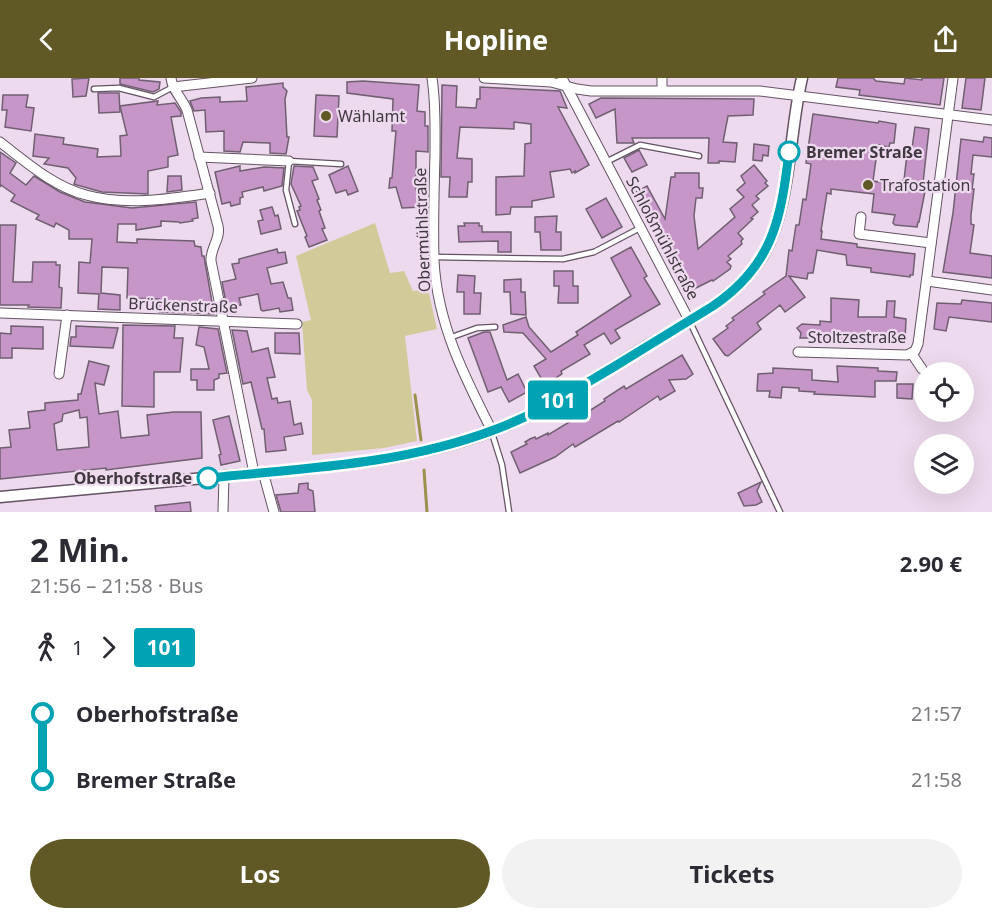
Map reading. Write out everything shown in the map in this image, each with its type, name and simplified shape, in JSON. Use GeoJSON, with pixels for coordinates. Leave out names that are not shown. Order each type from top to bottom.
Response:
{"type":"FeatureCollection","features":[{"type":"Feature","properties":{"kind":"street"},"geometry":{"type":"LineString","coordinates":[[172,83],[252,78]]}},
{"type":"Feature","properties":{"kind":"street","name":"Obermühlstraße"},"geometry":{"type":"LineString","coordinates":[[432,78],[435,115],[434,257],[438,292],[449,338],[461,370],[492,431]]}},
{"type":"Feature","properties":{"kind":"street"},"geometry":{"type":"LineString","coordinates":[[484,78],[564,82],[591,91],[747,90],[992,120]]}},
{"type":"Feature","properties":{"kind":"street"},"geometry":{"type":"LineString","coordinates":[[662,78],[662,90]]}},
{"type":"Feature","properties":{"kind":"street"},"geometry":{"type":"LineString","coordinates":[[0,497],[392,459],[442,447],[492,431],[560,399],[735,289],[755,267],[768,246],[781,209],[802,78]]}},
{"type":"Feature","properties":{"kind":"street","name":"Stoltzestraße"},"geometry":{"type":"LineString","coordinates":[[798,352],[912,354],[918,344],[953,78]]}},
{"type":"Feature","properties":{"kind":"street","name":"Schloßmühlstraße"},"geometry":{"type":"LineString","coordinates":[[564,82],[689,320]]}},
{"type":"Feature","properties":{"kind":"street"},"geometry":{"type":"LineString","coordinates":[[172,83],[184,102],[210,194],[219,232],[210,256],[258,473],[274,512]]}},
{"type":"Feature","properties":{"kind":"street"},"geometry":{"type":"LineString","coordinates":[[0,142],[40,172],[85,195],[134,200],[210,194]]}},
{"type":"Feature","properties":{"kind":"street"},"geometry":{"type":"LineString","coordinates":[[199,157],[289,161]]}},
{"type":"Feature","properties":{"kind":"street"},"geometry":{"type":"LineString","coordinates":[[861,217],[859,234],[931,243]]}},
{"type":"Feature","properties":{"kind":"street"},"geometry":{"type":"LineString","coordinates":[[927,281],[992,290]]}},
{"type":"Feature","properties":{"kind":"street","name":"Brückenstraße"},"geometry":{"type":"LineString","coordinates":[[0,313],[297,324]]}},
{"type":"Feature","properties":{"kind":"street"},"geometry":{"type":"LineString","coordinates":[[59,374],[67,315]]}},
{"type":"Feature","properties":{"kind":"street"},"geometry":{"type":"LineString","coordinates":[[912,354],[917,362]]}},
{"type":"Feature","properties":{"kind":"street"},"geometry":{"type":"LineString","coordinates":[[223,512],[224,476]]}},
{"type":"Feature","properties":{"kind":"lane"},"geometry":{"type":"LineString","coordinates":[[94,89],[119,88],[154,97],[172,83]]}},
{"type":"Feature","properties":{"kind":"lane"},"geometry":{"type":"LineString","coordinates":[[606,162],[640,145],[699,156]]}},
{"type":"Feature","properties":{"kind":"lane"},"geometry":{"type":"LineString","coordinates":[[295,224],[286,190],[289,161],[341,164]]}},
{"type":"Feature","properties":{"kind":"lane"},"geometry":{"type":"LineString","coordinates":[[434,257],[563,259],[594,252],[640,228]]}},
{"type":"Feature","properties":{"kind":"lane","name":"Schloßmühlstraße"},"geometry":{"type":"LineString","coordinates":[[689,320],[780,512]]}},
{"type":"Feature","properties":{"kind":"lane"},"geometry":{"type":"LineString","coordinates":[[449,338],[477,328],[495,327]]}},
{"type":"Feature","properties":{"kind":"lane","name":"Obermühlstraße"},"geometry":{"type":"LineString","coordinates":[[492,431],[502,465],[508,512]]}},
{"type":"Feature","properties":{"kind":"shaded area"},"geometry":{"type":"Polygon","coordinates":[[[375,223],[390,273],[404,271],[413,291],[428,289],[437,329],[405,336],[417,441],[384,448],[312,455],[312,400],[307,390],[302,322],[311,320],[296,256],[375,223]]]}},
{"type":"Feature","properties":{"kind":"building"},"geometry":{"type":"Polygon","coordinates":[[[89,78],[86,96],[73,97],[72,79],[89,78]]]}},
{"type":"Feature","properties":{"kind":"building"},"geometry":{"type":"Polygon","coordinates":[[[120,78],[139,78],[139,80],[160,82],[159,89],[153,92],[120,84],[120,78]]]}},
{"type":"Feature","properties":{"kind":"building"},"geometry":{"type":"Polygon","coordinates":[[[838,78],[873,78],[876,81],[904,84],[905,78],[922,80],[922,78],[944,78],[940,105],[859,95],[860,90],[836,87],[838,78]]]}},
{"type":"Feature","properties":{"kind":"building"},"geometry":{"type":"Polygon","coordinates":[[[966,78],[985,78],[981,110],[962,108],[966,78]]]}},
{"type":"Feature","properties":{"kind":"building"},"geometry":{"type":"Polygon","coordinates":[[[347,82],[419,85],[417,111],[425,112],[425,126],[428,126],[428,152],[416,151],[416,191],[420,193],[422,207],[402,208],[396,187],[389,188],[396,131],[392,131],[393,99],[347,93],[347,82]]]}},
{"type":"Feature","properties":{"kind":"building"},"geometry":{"type":"Polygon","coordinates":[[[283,83],[287,91],[285,99],[287,137],[289,137],[286,154],[270,153],[270,143],[243,142],[240,152],[224,151],[224,131],[206,132],[205,110],[194,111],[190,101],[220,97],[220,102],[247,101],[246,87],[283,83]]]}},
{"type":"Feature","properties":{"kind":"building"},"geometry":{"type":"Polygon","coordinates":[[[442,85],[457,86],[456,107],[476,108],[477,99],[480,99],[480,87],[560,91],[567,108],[558,107],[589,165],[575,173],[575,171],[572,173],[570,169],[550,172],[554,197],[532,201],[532,207],[511,207],[510,214],[496,215],[496,177],[524,176],[525,144],[531,143],[531,124],[514,122],[514,129],[460,127],[457,158],[472,159],[472,182],[468,182],[467,197],[449,197],[450,177],[441,177],[442,85]]]}},
{"type":"Feature","properties":{"kind":"building"},"geometry":{"type":"Polygon","coordinates":[[[98,93],[119,93],[120,112],[99,113],[98,93]]]}},
{"type":"Feature","properties":{"kind":"building"},"geometry":{"type":"Polygon","coordinates":[[[3,95],[28,95],[26,107],[34,108],[31,131],[5,127],[7,110],[2,110],[3,95]]]}},
{"type":"Feature","properties":{"kind":"building","name":"Wählamt"},"geometry":{"type":"Polygon","coordinates":[[[316,95],[339,96],[337,137],[314,136],[316,95]]]}},
{"type":"Feature","properties":{"kind":"building"},"geometry":{"type":"Polygon","coordinates":[[[601,98],[754,99],[753,115],[728,116],[723,142],[737,143],[735,162],[708,163],[709,138],[632,138],[634,143],[617,143],[615,109],[596,118],[589,104],[601,98]]]}},
{"type":"Feature","properties":{"kind":"building"},"geometry":{"type":"Polygon","coordinates":[[[158,101],[157,105],[175,103],[181,112],[181,116],[171,117],[178,155],[168,157],[168,167],[148,171],[148,194],[102,192],[77,185],[74,184],[76,178],[68,168],[44,164],[49,158],[33,156],[35,134],[64,138],[63,144],[98,149],[97,157],[121,156],[120,136],[127,135],[120,106],[158,101]]]}},
{"type":"Feature","properties":{"kind":"building"},"geometry":{"type":"Polygon","coordinates":[[[813,114],[896,124],[894,143],[890,143],[889,147],[878,145],[873,181],[899,185],[900,181],[904,180],[907,154],[911,155],[915,127],[929,129],[923,183],[926,186],[917,227],[895,225],[893,223],[895,215],[872,212],[874,194],[831,189],[831,194],[827,193],[821,231],[821,239],[857,244],[857,247],[915,254],[913,275],[910,277],[871,272],[871,268],[847,265],[846,255],[817,250],[813,273],[808,273],[807,279],[789,276],[805,297],[785,312],[780,305],[757,323],[761,329],[728,356],[725,355],[713,339],[728,328],[726,326],[734,320],[732,318],[786,276],[789,250],[792,251],[803,199],[806,200],[811,164],[806,163],[813,114]]]}},
{"type":"Feature","properties":{"kind":"building"},"geometry":{"type":"Polygon","coordinates":[[[984,137],[992,138],[992,157],[973,155],[971,174],[974,174],[972,189],[974,189],[971,224],[974,225],[970,253],[992,256],[992,278],[943,272],[953,213],[961,139],[983,142],[984,137]]]}},
{"type":"Feature","properties":{"kind":"building"},"geometry":{"type":"Polygon","coordinates":[[[754,144],[769,146],[768,156],[763,155],[762,161],[753,160],[754,144]]]}},
{"type":"Feature","properties":{"kind":"building"},"geometry":{"type":"Polygon","coordinates":[[[639,150],[647,165],[632,172],[624,158],[639,150]]]}},
{"type":"Feature","properties":{"kind":"building"},"geometry":{"type":"Polygon","coordinates":[[[0,152],[16,163],[10,173],[26,185],[34,176],[60,192],[85,202],[132,208],[196,202],[198,218],[192,219],[193,221],[180,223],[161,221],[161,226],[136,230],[136,224],[118,224],[117,242],[137,243],[137,239],[194,241],[195,246],[201,247],[202,256],[204,256],[214,314],[159,312],[159,299],[127,298],[128,268],[102,267],[101,293],[120,295],[120,310],[98,309],[99,294],[78,293],[79,262],[90,263],[92,239],[69,239],[69,230],[56,223],[54,227],[36,219],[39,215],[11,201],[15,195],[1,185],[0,187],[0,152]]]}},
{"type":"Feature","properties":{"kind":"building"},"geometry":{"type":"Polygon","coordinates":[[[754,165],[767,181],[765,183],[768,186],[756,196],[759,199],[752,205],[758,212],[738,233],[743,239],[742,244],[728,256],[731,259],[727,262],[731,266],[730,269],[713,281],[688,292],[688,290],[685,291],[634,193],[647,186],[665,219],[671,177],[675,177],[675,173],[699,173],[699,188],[703,188],[702,198],[696,198],[694,216],[698,249],[735,217],[730,209],[744,197],[737,190],[745,183],[741,176],[754,165]]]}},
{"type":"Feature","properties":{"kind":"building"},"geometry":{"type":"Polygon","coordinates":[[[240,166],[240,171],[264,167],[284,168],[282,186],[264,191],[263,187],[242,192],[243,197],[240,198],[240,204],[231,206],[230,202],[222,204],[215,172],[240,166]]]}},
{"type":"Feature","properties":{"kind":"building"},"geometry":{"type":"Polygon","coordinates":[[[294,166],[313,167],[318,179],[312,181],[319,199],[317,200],[321,210],[319,211],[325,228],[322,229],[327,240],[309,247],[297,211],[301,206],[291,184],[294,166]]]}},
{"type":"Feature","properties":{"kind":"building"},"geometry":{"type":"Polygon","coordinates":[[[348,166],[358,191],[348,195],[346,190],[336,193],[329,175],[348,166]]]}},
{"type":"Feature","properties":{"kind":"building"},"geometry":{"type":"Polygon","coordinates":[[[168,176],[181,176],[182,190],[167,192],[168,176]]]}},
{"type":"Feature","properties":{"kind":"building"},"geometry":{"type":"Polygon","coordinates":[[[606,198],[622,227],[602,238],[586,209],[606,198]]]}},
{"type":"Feature","properties":{"kind":"building"},"geometry":{"type":"Polygon","coordinates":[[[272,207],[275,216],[278,215],[281,229],[261,234],[258,221],[263,220],[260,210],[272,207]]]}},
{"type":"Feature","properties":{"kind":"building"},"geometry":{"type":"Polygon","coordinates":[[[557,216],[556,232],[561,232],[561,250],[541,250],[540,232],[535,232],[535,217],[557,216]]]}},
{"type":"Feature","properties":{"kind":"building"},"geometry":{"type":"Polygon","coordinates":[[[464,223],[479,223],[479,226],[482,226],[482,232],[511,232],[511,252],[498,252],[498,241],[459,242],[458,226],[465,226],[464,223]]]}},
{"type":"Feature","properties":{"kind":"building"},"geometry":{"type":"Polygon","coordinates":[[[0,225],[16,225],[13,282],[32,282],[33,262],[56,262],[56,265],[60,265],[61,308],[0,305],[0,225]]]}},
{"type":"Feature","properties":{"kind":"building"},"geometry":{"type":"Polygon","coordinates":[[[631,247],[647,276],[644,278],[660,304],[615,330],[620,338],[611,344],[604,333],[584,345],[590,354],[561,371],[562,374],[545,385],[534,366],[546,359],[523,333],[504,332],[503,325],[526,317],[529,327],[551,352],[578,335],[576,332],[631,296],[611,258],[631,247]]]}},
{"type":"Feature","properties":{"kind":"building"},"geometry":{"type":"Polygon","coordinates":[[[277,249],[278,253],[285,252],[287,263],[267,268],[271,284],[283,282],[288,298],[291,298],[293,310],[280,312],[279,308],[263,311],[258,294],[239,298],[241,305],[227,308],[222,282],[236,279],[232,264],[239,263],[239,259],[277,249]]]}},
{"type":"Feature","properties":{"kind":"building"},"geometry":{"type":"Polygon","coordinates":[[[554,271],[573,271],[573,286],[578,286],[578,303],[558,303],[559,286],[554,286],[554,271]]]}},
{"type":"Feature","properties":{"kind":"building"},"geometry":{"type":"Polygon","coordinates":[[[458,275],[475,276],[474,293],[481,293],[480,314],[464,314],[464,292],[457,292],[458,275]]]}},
{"type":"Feature","properties":{"kind":"building"},"geometry":{"type":"Polygon","coordinates":[[[521,279],[521,292],[525,292],[526,315],[511,314],[510,292],[504,292],[504,280],[521,279]]]}},
{"type":"Feature","properties":{"kind":"building"},"geometry":{"type":"Polygon","coordinates":[[[831,298],[859,300],[858,317],[886,317],[887,301],[895,301],[894,317],[906,319],[905,340],[899,340],[899,342],[889,341],[889,339],[854,339],[851,343],[822,342],[819,338],[800,338],[801,333],[797,328],[802,324],[820,325],[820,321],[831,322],[831,298]]]}},
{"type":"Feature","properties":{"kind":"building"},"geometry":{"type":"Polygon","coordinates":[[[962,300],[992,303],[992,322],[949,317],[946,331],[934,329],[937,303],[961,304],[962,300]]]}},
{"type":"Feature","properties":{"kind":"building"},"geometry":{"type":"Polygon","coordinates":[[[123,325],[175,326],[174,338],[183,338],[180,372],[154,372],[154,407],[122,406],[123,325]]]}},
{"type":"Feature","properties":{"kind":"building"},"geometry":{"type":"Polygon","coordinates":[[[11,326],[43,327],[43,349],[12,348],[12,358],[0,358],[0,333],[11,334],[11,326]]]}},
{"type":"Feature","properties":{"kind":"building"},"geometry":{"type":"Polygon","coordinates":[[[76,326],[118,328],[113,348],[70,346],[71,337],[76,337],[76,326]]]}},
{"type":"Feature","properties":{"kind":"building"},"geometry":{"type":"Polygon","coordinates":[[[199,327],[218,329],[227,373],[219,374],[219,378],[214,380],[214,390],[197,390],[197,380],[191,380],[191,369],[209,369],[204,347],[196,345],[199,327]]]}},
{"type":"Feature","properties":{"kind":"building"},"geometry":{"type":"Polygon","coordinates":[[[232,330],[247,331],[252,352],[268,348],[275,377],[267,378],[272,399],[277,398],[278,403],[290,401],[294,425],[301,423],[303,434],[284,437],[286,450],[266,452],[264,429],[262,429],[251,382],[243,384],[232,330]]]}},
{"type":"Feature","properties":{"kind":"building"},"geometry":{"type":"Polygon","coordinates":[[[490,332],[507,380],[518,374],[527,392],[509,402],[501,387],[488,392],[468,338],[490,332]]]}},
{"type":"Feature","properties":{"kind":"building"},"geometry":{"type":"Polygon","coordinates":[[[275,333],[299,333],[300,354],[275,353],[275,333]]]}},
{"type":"Feature","properties":{"kind":"building"},"geometry":{"type":"Polygon","coordinates":[[[682,355],[693,374],[686,379],[669,380],[675,391],[660,400],[658,396],[575,447],[573,444],[555,457],[520,473],[511,452],[527,444],[525,442],[530,439],[535,437],[536,439],[548,433],[548,435],[585,410],[586,413],[605,401],[604,399],[624,386],[626,389],[682,355]]]}},
{"type":"Feature","properties":{"kind":"building"},"geometry":{"type":"Polygon","coordinates":[[[89,361],[109,366],[104,385],[95,383],[99,414],[118,411],[121,438],[149,435],[147,415],[201,412],[202,458],[106,470],[106,468],[0,479],[0,448],[11,447],[9,430],[30,428],[28,412],[45,410],[45,403],[78,400],[78,394],[81,394],[89,361]],[[79,410],[63,414],[62,421],[54,424],[57,450],[89,447],[87,417],[80,418],[79,410]]]}},
{"type":"Feature","properties":{"kind":"building"},"geometry":{"type":"Polygon","coordinates":[[[837,366],[878,368],[878,371],[897,372],[896,381],[875,381],[875,397],[814,394],[815,392],[799,391],[799,388],[782,387],[781,398],[769,397],[770,391],[757,391],[758,374],[773,373],[773,368],[812,370],[812,380],[838,382],[837,366]]]}},
{"type":"Feature","properties":{"kind":"building"},"geometry":{"type":"Polygon","coordinates":[[[897,384],[913,384],[912,399],[897,398],[897,384]]]}},
{"type":"Feature","properties":{"kind":"building"},"geometry":{"type":"Polygon","coordinates":[[[229,416],[240,461],[221,465],[219,455],[221,454],[213,420],[229,416]]]}},
{"type":"Feature","properties":{"kind":"building"},"geometry":{"type":"Polygon","coordinates":[[[761,482],[757,491],[762,502],[744,506],[738,493],[761,482]]]}},
{"type":"Feature","properties":{"kind":"building"},"geometry":{"type":"Polygon","coordinates":[[[308,483],[308,489],[313,491],[315,512],[281,512],[276,495],[298,493],[299,484],[308,483]]]}},
{"type":"Feature","properties":{"kind":"building"},"geometry":{"type":"Polygon","coordinates":[[[190,502],[191,512],[156,512],[155,506],[190,502]]]}},
{"type":"Feature","properties":{"kind":"waterway"},"geometry":{"type":"LineString","coordinates":[[415,395],[421,440]]}},
{"type":"Feature","properties":{"kind":"waterway"},"geometry":{"type":"LineString","coordinates":[[424,470],[427,512]]}},
{"type":"Feature","properties":{"kind":"bus line","name":"101"},"geometry":{"type":"LineString","coordinates":[[208,478],[392,459],[419,453],[492,431],[560,399],[713,306],[747,277],[764,254],[772,238],[781,209],[789,152]]}},
{"type":"Feature","properties":{"kind":"place","name":"Wählamt"},"geometry":{"type":"Point","coordinates":[326,116]}},
{"type":"Feature","properties":{"kind":"place","name":"Bremer Straße"},"geometry":{"type":"Point","coordinates":[789,152]}},
{"type":"Feature","properties":{"kind":"place","name":"Trafostation"},"geometry":{"type":"Point","coordinates":[868,185]}},
{"type":"Feature","properties":{"kind":"place","name":"Oberhofstraße"},"geometry":{"type":"Point","coordinates":[208,478]}}]}
